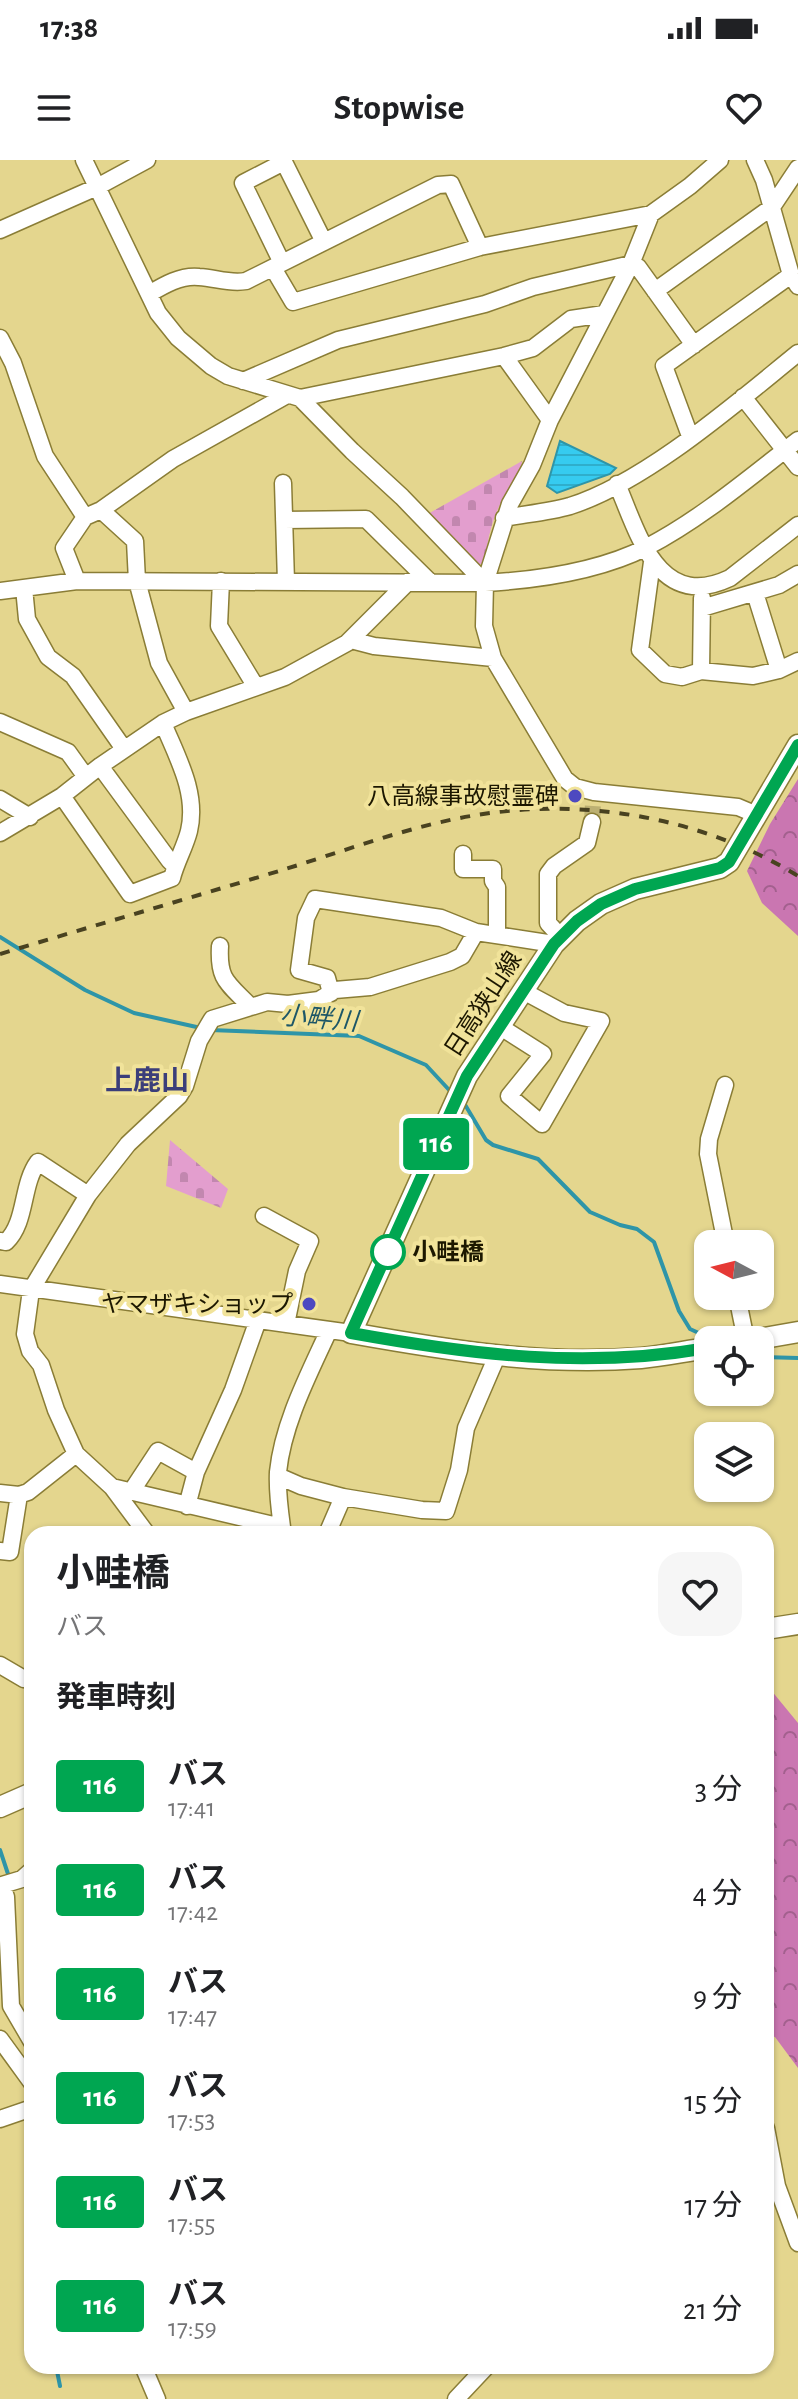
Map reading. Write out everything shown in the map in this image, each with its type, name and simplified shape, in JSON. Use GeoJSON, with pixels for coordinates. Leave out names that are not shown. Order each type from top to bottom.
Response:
{"type":"FeatureCollection","features":[{"type":"Feature","properties":{"kind":"main road","name":"日高狭山線"},"geometry":{"type":"LineString","coordinates":[[351,1333],[457,1098],[499,1026],[557,940],[601,904],[635,889],[720,868],[729,862],[798,745]]}},
{"type":"Feature","properties":{"kind":"main road"},"geometry":{"type":"LineString","coordinates":[[774,1336],[798,1332]]}},
{"type":"Feature","properties":{"kind":"main road"},"geometry":{"type":"LineString","coordinates":[[351,1333],[497,1356],[604,1360],[694,1350]]}},
{"type":"Feature","properties":{"kind":"main road"},"geometry":{"type":"LineString","coordinates":[[774,1628],[798,1624]]}},
{"type":"Feature","properties":{"kind":"main road"},"geometry":{"type":"LineString","coordinates":[[0,1807],[24,1796]]}},
{"type":"Feature","properties":{"kind":"street"},"geometry":{"type":"LineString","coordinates":[[84,160],[158,313],[178,338],[211,366],[243,381],[293,396],[402,497],[485,583]]}},
{"type":"Feature","properties":{"kind":"street"},"geometry":{"type":"LineString","coordinates":[[0,230],[97,187],[147,160]]}},
{"type":"Feature","properties":{"kind":"street"},"geometry":{"type":"LineString","coordinates":[[324,242],[284,162],[243,183],[293,302],[480,247],[651,214],[720,160]]}},
{"type":"Feature","properties":{"kind":"street"},"geometry":{"type":"LineString","coordinates":[[690,436],[664,366],[795,280],[755,160]]}},
{"type":"Feature","properties":{"kind":"street"},"geometry":{"type":"LineString","coordinates":[[655,291],[772,207],[798,168]]}},
{"type":"Feature","properties":{"kind":"street"},"geometry":{"type":"LineString","coordinates":[[149,294],[182,278],[198,276],[236,283],[278,266],[438,185],[451,184],[480,247]]}},
{"type":"Feature","properties":{"kind":"street"},"geometry":{"type":"LineString","coordinates":[[651,214],[631,264],[550,420],[532,465],[504,518],[485,583],[484,626],[493,658],[565,779],[575,787],[593,798],[703,801],[738,807],[757,815]]}},
{"type":"Feature","properties":{"kind":"street"},"geometry":{"type":"LineString","coordinates":[[243,381],[338,340],[631,264],[638,267],[694,345]]}},
{"type":"Feature","properties":{"kind":"street"},"geometry":{"type":"LineString","coordinates":[[77,581],[64,548],[93,514],[173,459],[293,396],[504,356],[533,348],[571,319],[604,314]]}},
{"type":"Feature","properties":{"kind":"street"},"geometry":{"type":"LineString","coordinates":[[0,338],[13,363],[45,456],[93,514],[135,541],[137,581],[159,663],[186,712]]}},
{"type":"Feature","properties":{"kind":"street"},"geometry":{"type":"LineString","coordinates":[[504,518],[570,506],[617,484],[653,463],[798,353]]}},
{"type":"Feature","properties":{"kind":"street"},"geometry":{"type":"LineString","coordinates":[[504,356],[550,420]]}},
{"type":"Feature","properties":{"kind":"street"},"geometry":{"type":"LineString","coordinates":[[743,397],[791,445],[798,467]]}},
{"type":"Feature","properties":{"kind":"street"},"geometry":{"type":"LineString","coordinates":[[0,591],[77,581],[485,583],[561,575],[648,555],[791,445]]}},
{"type":"Feature","properties":{"kind":"street"},"geometry":{"type":"LineString","coordinates":[[283,483],[286,582]]}},
{"type":"Feature","properties":{"kind":"street"},"geometry":{"type":"LineString","coordinates":[[617,484],[648,555],[666,576],[676,581],[717,584],[730,578],[798,525]]}},
{"type":"Feature","properties":{"kind":"street"},"geometry":{"type":"LineString","coordinates":[[284,520],[366,519],[431,583]]}},
{"type":"Feature","properties":{"kind":"street"},"geometry":{"type":"LineString","coordinates":[[648,555],[640,650],[665,674],[682,677],[701,671],[753,676],[779,670],[798,661]]}},
{"type":"Feature","properties":{"kind":"street"},"geometry":{"type":"LineString","coordinates":[[702,608],[779,585],[798,574]]}},
{"type":"Feature","properties":{"kind":"street"},"geometry":{"type":"LineString","coordinates":[[221,581],[219,626],[256,687]]}},
{"type":"Feature","properties":{"kind":"street"},"geometry":{"type":"LineString","coordinates":[[0,833],[62,796],[163,723],[285,677],[351,640],[408,582]]}},
{"type":"Feature","properties":{"kind":"street"},"geometry":{"type":"LineString","coordinates":[[701,671],[702,585]]}},
{"type":"Feature","properties":{"kind":"street"},"geometry":{"type":"LineString","coordinates":[[24,588],[27,619],[48,657],[73,676],[124,749]]}},
{"type":"Feature","properties":{"kind":"street"},"geometry":{"type":"LineString","coordinates":[[755,593],[779,670]]}},
{"type":"Feature","properties":{"kind":"street"},"geometry":{"type":"LineString","coordinates":[[351,640],[374,646],[493,658]]}},
{"type":"Feature","properties":{"kind":"street"},"geometry":{"type":"LineString","coordinates":[[0,722],[68,752],[86,777]]}},
{"type":"Feature","properties":{"kind":"street"},"geometry":{"type":"LineString","coordinates":[[62,796],[130,894],[172,878],[188,832],[191,798],[163,723]]}},
{"type":"Feature","properties":{"kind":"street"},"geometry":{"type":"LineString","coordinates":[[100,766],[175,866]]}},
{"type":"Feature","properties":{"kind":"street"},"geometry":{"type":"LineString","coordinates":[[0,799],[30,817]]}},
{"type":"Feature","properties":{"kind":"street"},"geometry":{"type":"LineString","coordinates":[[557,940],[548,923],[548,874],[554,866],[587,843],[592,822]]}},
{"type":"Feature","properties":{"kind":"street"},"geometry":{"type":"LineString","coordinates":[[463,854],[463,869],[493,869],[493,881],[497,887],[497,935]]}},
{"type":"Feature","properties":{"kind":"street"},"geometry":{"type":"LineString","coordinates":[[331,993],[327,978],[299,970],[306,918],[315,899],[441,918],[476,932],[557,940]]}},
{"type":"Feature","properties":{"kind":"street"},"geometry":{"type":"LineString","coordinates":[[141,1526],[112,1487],[76,1454],[56,1410],[41,1365],[30,1351],[25,1334],[31,1290],[88,1195],[128,1144],[179,1096],[205,1028],[212,1019],[267,1002],[288,1004],[319,1000],[335,990],[370,987],[450,962],[462,956],[476,932]]}},
{"type":"Feature","properties":{"kind":"street"},"geometry":{"type":"LineString","coordinates":[[220,946],[222,977],[251,1007]]}},
{"type":"Feature","properties":{"kind":"street"},"geometry":{"type":"LineString","coordinates":[[499,1026],[543,1054],[509,1096],[542,1124],[601,1021],[564,1013],[523,991]]}},
{"type":"Feature","properties":{"kind":"street"},"geometry":{"type":"LineString","coordinates":[[723,1230],[708,1154],[709,1139],[725,1085]]}},
{"type":"Feature","properties":{"kind":"street"},"geometry":{"type":"LineString","coordinates":[[0,1241],[6,1242],[14,1234],[31,1171],[38,1162],[88,1195]]}},
{"type":"Feature","properties":{"kind":"street"},"geometry":{"type":"LineString","coordinates":[[264,1216],[310,1241],[297,1271],[286,1324]]}},
{"type":"Feature","properties":{"kind":"street"},"geometry":{"type":"LineString","coordinates":[[0,1284],[351,1333]]}},
{"type":"Feature","properties":{"kind":"street"},"geometry":{"type":"LineString","coordinates":[[187,1506],[196,1472],[233,1390],[258,1320]]}},
{"type":"Feature","properties":{"kind":"street"},"geometry":{"type":"LineString","coordinates":[[283,1526],[278,1476],[280,1458],[300,1396],[329,1330]]}},
{"type":"Feature","properties":{"kind":"street"},"geometry":{"type":"LineString","coordinates":[[278,1476],[301,1486],[343,1497],[446,1511],[459,1470],[466,1428],[497,1356]]}},
{"type":"Feature","properties":{"kind":"street"},"geometry":{"type":"LineString","coordinates":[[131,1492],[158,1451],[196,1472]]}},
{"type":"Feature","properties":{"kind":"street"},"geometry":{"type":"LineString","coordinates":[[0,1493],[19,1495],[28,1492],[76,1454]]}},
{"type":"Feature","properties":{"kind":"street"},"geometry":{"type":"LineString","coordinates":[[112,1487],[264,1526]]}},
{"type":"Feature","properties":{"kind":"street"},"geometry":{"type":"LineString","coordinates":[[0,1551],[10,1552],[19,1495]]}},
{"type":"Feature","properties":{"kind":"street"},"geometry":{"type":"LineString","coordinates":[[330,1526],[343,1497]]}},
{"type":"Feature","properties":{"kind":"street"},"geometry":{"type":"LineString","coordinates":[[0,1665],[24,1679]]}},
{"type":"Feature","properties":{"kind":"street"},"geometry":{"type":"LineString","coordinates":[[7,1883],[5,1972],[11,2006],[24,2028]]}},
{"type":"Feature","properties":{"kind":"street"},"geometry":{"type":"LineString","coordinates":[[0,2039],[24,2072]]}},
{"type":"Feature","properties":{"kind":"street"},"geometry":{"type":"LineString","coordinates":[[0,2119],[24,2111]]}},
{"type":"Feature","properties":{"kind":"street"},"geometry":{"type":"LineString","coordinates":[[774,2170],[798,2243]]}},
{"type":"Feature","properties":{"kind":"street"},"geometry":{"type":"LineString","coordinates":[[146,2374],[157,2399]]}},
{"type":"Feature","properties":{"kind":"street"},"geometry":{"type":"LineString","coordinates":[[456,2399],[479,2374]]}},
{"type":"Feature","properties":{"kind":"green space"},"geometry":{"type":"Polygon","coordinates":[[[522,461],[517,477],[495,515],[485,564],[478,564],[426,515],[522,461]]]}},
{"type":"Feature","properties":{"kind":"green space"},"geometry":{"type":"Polygon","coordinates":[[[798,779],[798,936],[762,903],[747,871],[770,824],[798,779]]]}},
{"type":"Feature","properties":{"kind":"green space"},"geometry":{"type":"Polygon","coordinates":[[[170,1140],[228,1189],[221,1208],[166,1186],[170,1140]]]}},
{"type":"Feature","properties":{"kind":"green space"},"geometry":{"type":"Polygon","coordinates":[[[774,1694],[798,1723],[798,2068],[775,2037],[774,1694]]]}},
{"type":"Feature","properties":{"kind":"water"},"geometry":{"type":"Polygon","coordinates":[[[560,441],[616,468],[610,474],[557,493],[547,486],[560,441]]]}},
{"type":"Feature","properties":{"kind":"waterway","name":"小畔川"},"geometry":{"type":"LineString","coordinates":[[0,937],[85,990],[134,1013],[201,1028]]}},
{"type":"Feature","properties":{"kind":"waterway","name":"小畔川"},"geometry":{"type":"LineString","coordinates":[[210,1030],[359,1036],[426,1065],[451,1092]]}},
{"type":"Feature","properties":{"kind":"waterway","name":"小畔川"},"geometry":{"type":"LineString","coordinates":[[464,1103],[486,1140],[538,1159],[590,1212],[637,1229],[654,1242],[679,1311],[694,1331]]}},
{"type":"Feature","properties":{"kind":"waterway","name":"小畔川"},"geometry":{"type":"LineString","coordinates":[[774,1357],[798,1358]]}},
{"type":"Feature","properties":{"kind":"waterway"},"geometry":{"type":"LineString","coordinates":[[0,1850],[9,1877]]}},
{"type":"Feature","properties":{"kind":"waterway"},"geometry":{"type":"LineString","coordinates":[[58,2374],[60,2386]]}},
{"type":"Feature","properties":{"kind":"tunnel"},"geometry":{"type":"LineString","coordinates":[[592,822],[593,803]]}},
{"type":"Feature","properties":{"kind":"railway"},"geometry":{"type":"LineString","coordinates":[[0,954],[402,832],[452,819],[518,810],[602,811],[684,826],[724,839],[798,876]]}},
{"type":"Feature","properties":{"kind":"bus line","name":"116"},"geometry":{"type":"LineString","coordinates":[[694,1350],[643,1358],[574,1360],[497,1356],[351,1333],[467,1076],[560,936],[601,904],[635,889],[720,868],[729,862],[798,745]]}},
{"type":"Feature","properties":{"kind":"place","name":"八高線事故慰霊碑"},"geometry":{"type":"Point","coordinates":[575,796]}},
{"type":"Feature","properties":{"kind":"place","name":"小畦橋"},"geometry":{"type":"Point","coordinates":[388,1252]}},
{"type":"Feature","properties":{"kind":"place","name":"ヤマザキショップ"},"geometry":{"type":"Point","coordinates":[309,1304]}},
{"type":"Feature","properties":{"kind":"district","name":"上鹿山"},"geometry":{"type":"Point","coordinates":[147,1080]}}]}
